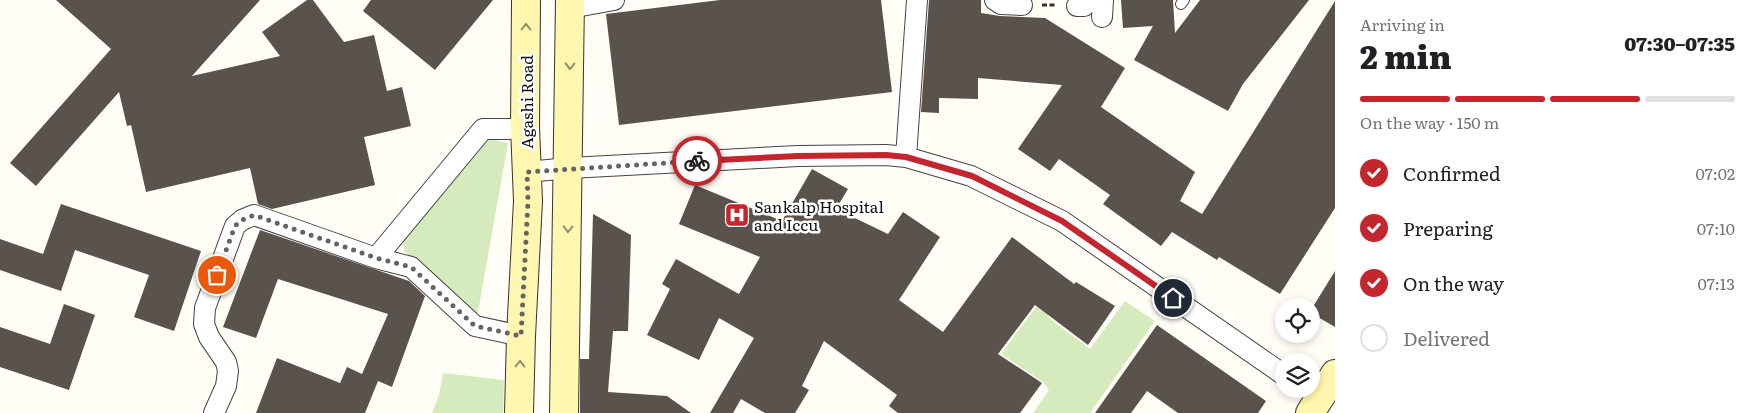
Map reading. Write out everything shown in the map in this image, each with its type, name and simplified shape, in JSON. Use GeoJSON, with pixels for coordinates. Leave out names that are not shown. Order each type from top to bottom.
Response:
{"type":"FeatureCollection","features":[{"type":"Feature","properties":{"kind":"street","name":"Agashi Road"},"geometry":{"type":"LineString","coordinates":[[519,413],[528,201],[525,127],[526,0]]}},
{"type":"Feature","properties":{"kind":"street"},"geometry":{"type":"LineString","coordinates":[[564,413],[570,4],[614,0]]}},
{"type":"Feature","properties":{"kind":"street"},"geometry":{"type":"LineString","coordinates":[[906,157],[917,0]]}},
{"type":"Feature","properties":{"kind":"street"},"geometry":{"type":"LineString","coordinates":[[996,0],[1001,4],[1022,5]]}},
{"type":"Feature","properties":{"kind":"street"},"geometry":{"type":"LineString","coordinates":[[376,258],[483,129],[510,128]]}},
{"type":"Feature","properties":{"kind":"street"},"geometry":{"type":"LineString","coordinates":[[527,172],[569,168],[798,156],[886,155],[906,157],[972,176],[1062,221],[1275,369]]}},
{"type":"Feature","properties":{"kind":"street"},"geometry":{"type":"LineString","coordinates":[[214,413],[226,386],[228,372],[226,362],[208,338],[204,324],[205,308],[235,226],[242,220],[254,215],[376,258],[411,267],[475,326],[521,336]]}},
{"type":"Feature","properties":{"kind":"street"},"geometry":{"type":"LineString","coordinates":[[1311,400],[1335,374]]}},
{"type":"Feature","properties":{"kind":"path"},"geometry":{"type":"LineString","coordinates":[[1022,5],[1082,3]]}},
{"type":"Feature","properties":{"kind":"green space"},"geometry":{"type":"Polygon","coordinates":[[[487,138],[508,143],[476,323],[404,251],[403,235],[487,138]]]}},
{"type":"Feature","properties":{"kind":"green space"},"geometry":{"type":"Polygon","coordinates":[[[1060,275],[1074,282],[1048,315],[1049,318],[1090,349],[1125,301],[1155,321],[1090,413],[1033,413],[1049,390],[1043,382],[1001,354],[1060,275]]]}},
{"type":"Feature","properties":{"kind":"green space"},"geometry":{"type":"Polygon","coordinates":[[[443,373],[504,380],[503,413],[432,413],[439,395],[443,373]]]}},
{"type":"Feature","properties":{"kind":"building"},"geometry":{"type":"Polygon","coordinates":[[[56,0],[260,0],[192,76],[280,56],[262,32],[307,0],[313,0],[344,42],[374,35],[387,91],[402,87],[411,126],[364,137],[375,185],[272,209],[258,204],[250,168],[146,192],[131,125],[127,126],[119,92],[36,186],[10,163],[111,49],[56,0]]]}},
{"type":"Feature","properties":{"kind":"building"},"geometry":{"type":"Polygon","coordinates":[[[371,0],[493,0],[435,70],[363,11],[371,0]]]}},
{"type":"Feature","properties":{"kind":"building"},"geometry":{"type":"Polygon","coordinates":[[[720,0],[881,0],[892,92],[619,125],[606,14],[720,0]]]}},
{"type":"Feature","properties":{"kind":"building"},"geometry":{"type":"Polygon","coordinates":[[[929,0],[981,0],[981,13],[1000,16],[1045,18],[1125,68],[1101,107],[1195,172],[1180,201],[1202,214],[1335,1],[1335,208],[1280,294],[1219,257],[1217,260],[1172,232],[1161,246],[1103,204],[1110,195],[1059,159],[1050,171],[1018,149],[1062,85],[978,78],[978,99],[939,98],[939,113],[921,112],[929,0]]]}},
{"type":"Feature","properties":{"kind":"building"},"geometry":{"type":"Polygon","coordinates":[[[1121,0],[1173,0],[1175,33],[1200,0],[1309,0],[1243,84],[1228,111],[1134,60],[1153,26],[1123,28],[1121,0]]]}},
{"type":"Feature","properties":{"kind":"building"},"geometry":{"type":"Polygon","coordinates":[[[812,169],[848,189],[836,209],[888,234],[903,212],[940,237],[899,300],[943,332],[1012,237],[1074,284],[1076,282],[1115,306],[1088,345],[1035,305],[998,354],[1042,383],[1020,413],[898,413],[889,406],[897,395],[824,341],[802,386],[809,390],[795,413],[765,413],[741,399],[733,413],[710,413],[754,338],[719,318],[699,360],[647,335],[670,289],[662,284],[676,259],[739,294],[760,257],[679,224],[695,185],[782,221],[812,169]]]}},
{"type":"Feature","properties":{"kind":"building"},"geometry":{"type":"Polygon","coordinates":[[[61,204],[201,251],[174,331],[134,317],[149,275],[75,250],[61,291],[0,270],[0,239],[43,254],[61,204]]]}},
{"type":"Feature","properties":{"kind":"building"},"geometry":{"type":"Polygon","coordinates":[[[593,214],[631,235],[628,331],[613,331],[608,392],[667,396],[691,413],[580,413],[580,359],[589,359],[593,214]]]}},
{"type":"Feature","properties":{"kind":"building"},"geometry":{"type":"Polygon","coordinates":[[[260,230],[409,281],[425,296],[392,387],[378,381],[365,413],[256,413],[277,358],[340,383],[347,367],[362,374],[388,314],[278,279],[256,338],[223,327],[260,230]]]}},
{"type":"Feature","properties":{"kind":"building"},"geometry":{"type":"Polygon","coordinates":[[[1335,271],[1335,327],[1320,318],[1320,298],[1318,298],[1335,271]]]}},
{"type":"Feature","properties":{"kind":"building"},"geometry":{"type":"Polygon","coordinates":[[[64,304],[95,315],[69,390],[0,367],[0,327],[50,344],[64,304]]]}},
{"type":"Feature","properties":{"kind":"building"},"geometry":{"type":"Polygon","coordinates":[[[1157,325],[1266,401],[1258,413],[1178,413],[1147,391],[1131,413],[1095,413],[1157,325]]]}},
{"type":"Feature","properties":{"kind":"way so far"},"geometry":{"type":"LineString","coordinates":[[217,275],[235,226],[242,220],[254,215],[376,258],[411,267],[475,326],[521,336],[528,201],[527,172],[697,161]]}},
{"type":"Feature","properties":{"kind":"place","name":"Sankalp Hospital and Iccu"},"geometry":{"type":"Point","coordinates":[737,215]}},
{"type":"Feature","properties":{"kind":"route"},"geometry":{"type":"LineString","coordinates":[[697,161],[798,156],[886,155],[906,157],[972,176],[1062,221],[1173,298]]}}]}
